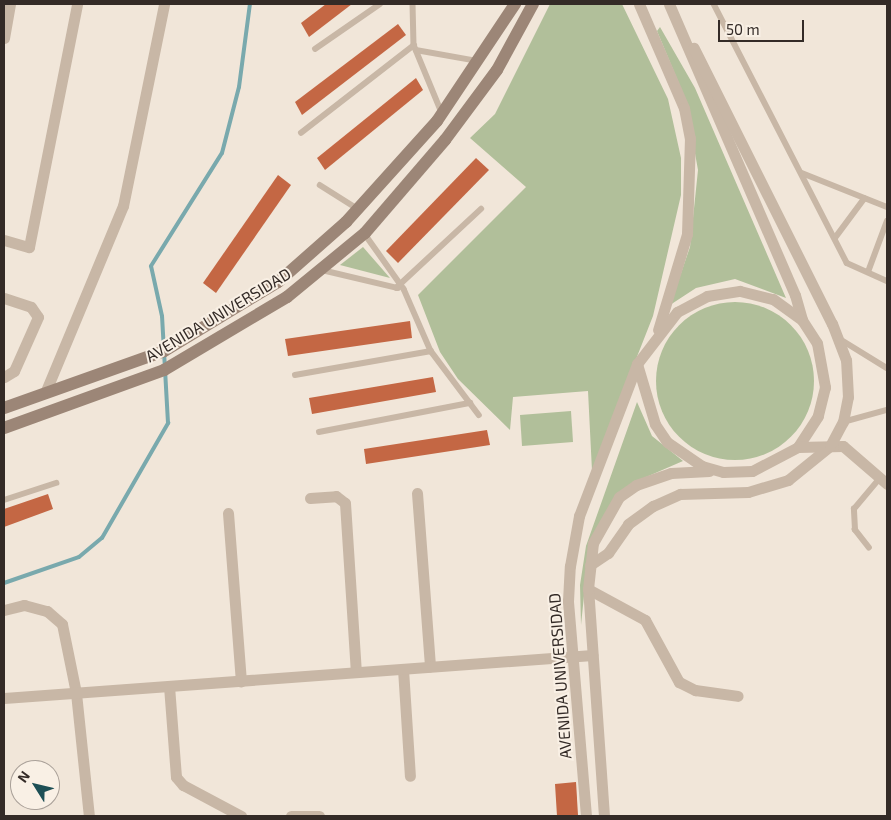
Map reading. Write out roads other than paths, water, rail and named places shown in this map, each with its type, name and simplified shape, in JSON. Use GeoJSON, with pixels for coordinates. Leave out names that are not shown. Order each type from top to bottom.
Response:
{"type":"FeatureCollection","features":[{"type":"Feature","properties":{"kind":"street"},"geometry":{"type":"LineString","coordinates":[[4,38],[10,4]]}},
{"type":"Feature","properties":{"kind":"street"},"geometry":{"type":"LineString","coordinates":[[4,240],[29,248],[77,4]]}},
{"type":"Feature","properties":{"kind":"street"},"geometry":{"type":"LineString","coordinates":[[45,393],[123,206],[164,4]]}},
{"type":"Feature","properties":{"kind":"street","name":"AVENIDA UNIVERSIDAD"},"geometry":{"type":"LineString","coordinates":[[4,408],[164,351],[278,282],[358,209],[442,114],[480,62],[514,4]]}},
{"type":"Feature","properties":{"kind":"street","name":"AVENIDA UNIVERSIDAD"},"geometry":{"type":"LineString","coordinates":[[4,428],[164,370],[287,297],[365,233],[491,78],[533,4]]}},
{"type":"Feature","properties":{"kind":"street"},"geometry":{"type":"LineString","coordinates":[[639,4],[684,108],[690,138],[687,234],[656,339]]}},
{"type":"Feature","properties":{"kind":"street"},"geometry":{"type":"LineString","coordinates":[[669,4],[802,320],[810,330],[822,357],[825,387],[818,416],[798,447]]}},
{"type":"Feature","properties":{"kind":"street"},"geometry":{"type":"LineString","coordinates":[[590,565],[608,553],[628,524],[653,506],[680,494],[771,488],[830,446],[843,422],[848,397],[846,360],[832,324],[706,69],[677,22]]}},
{"type":"Feature","properties":{"kind":"street","name":"AVENIDA UNIVERSIDAD"},"geometry":{"type":"LineString","coordinates":[[586,816],[575,657],[568,601],[579,516],[636,364],[677,312],[723,292],[773,299],[802,320]]}},
{"type":"Feature","properties":{"kind":"street"},"geometry":{"type":"LineString","coordinates":[[4,298],[31,307],[38,318],[14,371],[4,377]]}},
{"type":"Feature","properties":{"kind":"street"},"geometry":{"type":"LineString","coordinates":[[810,330],[832,324]]}},
{"type":"Feature","properties":{"kind":"street"},"geometry":{"type":"LineString","coordinates":[[636,364],[652,418],[667,442],[696,463],[723,472]]}},
{"type":"Feature","properties":{"kind":"street"},"geometry":{"type":"LineString","coordinates":[[798,447],[843,446],[884,480]]}},
{"type":"Feature","properties":{"kind":"street","name":"AVENIDA UNIVERSIDAD"},"geometry":{"type":"LineString","coordinates":[[604,816],[588,589],[590,565],[603,519],[619,497],[636,485],[671,473],[752,470],[798,447]]}},
{"type":"Feature","properties":{"kind":"street"},"geometry":{"type":"LineString","coordinates":[[417,493],[430,667]]}},
{"type":"Feature","properties":{"kind":"street"},"geometry":{"type":"LineString","coordinates":[[310,498],[336,496],[345,503],[356,672]]}},
{"type":"Feature","properties":{"kind":"street"},"geometry":{"type":"LineString","coordinates":[[228,514],[241,681]]}},
{"type":"Feature","properties":{"kind":"street"},"geometry":{"type":"LineString","coordinates":[[588,589],[644,620],[679,682],[695,690],[738,696]]}},
{"type":"Feature","properties":{"kind":"street"},"geometry":{"type":"LineString","coordinates":[[4,610],[24,605],[47,611],[62,624],[76,693],[89,816]]}},
{"type":"Feature","properties":{"kind":"street"},"geometry":{"type":"LineString","coordinates":[[4,698],[592,655]]}},
{"type":"Feature","properties":{"kind":"street"},"geometry":{"type":"LineString","coordinates":[[403,669],[410,776]]}},
{"type":"Feature","properties":{"kind":"street"},"geometry":{"type":"LineString","coordinates":[[169,686],[176,777],[183,785],[240,816]]}},
{"type":"Feature","properties":{"kind":"street"},"geometry":{"type":"LineString","coordinates":[[291,816],[320,816]]}},
{"type":"Feature","properties":{"kind":"lane"},"geometry":{"type":"LineString","coordinates":[[315,49],[380,4]]}},
{"type":"Feature","properties":{"kind":"lane"},"geometry":{"type":"LineString","coordinates":[[413,4],[415,47],[442,114]]}},
{"type":"Feature","properties":{"kind":"lane"},"geometry":{"type":"LineString","coordinates":[[714,4],[847,263],[887,281]]}},
{"type":"Feature","properties":{"kind":"lane"},"geometry":{"type":"LineString","coordinates":[[415,47],[480,62]]}},
{"type":"Feature","properties":{"kind":"lane"},"geometry":{"type":"LineString","coordinates":[[301,133],[415,47]]}},
{"type":"Feature","properties":{"kind":"lane"},"geometry":{"type":"LineString","coordinates":[[802,173],[887,207]]}},
{"type":"Feature","properties":{"kind":"lane"},"geometry":{"type":"LineString","coordinates":[[320,185],[358,209]]}},
{"type":"Feature","properties":{"kind":"lane"},"geometry":{"type":"LineString","coordinates":[[835,238],[864,199]]}},
{"type":"Feature","properties":{"kind":"lane"},"geometry":{"type":"LineString","coordinates":[[400,287],[481,209]]}},
{"type":"Feature","properties":{"kind":"lane"},"geometry":{"type":"LineString","coordinates":[[868,272],[887,221]]}},
{"type":"Feature","properties":{"kind":"lane"},"geometry":{"type":"LineString","coordinates":[[365,233],[400,287],[431,352],[479,415]]}},
{"type":"Feature","properties":{"kind":"lane"},"geometry":{"type":"LineString","coordinates":[[320,270],[400,287]]}},
{"type":"Feature","properties":{"kind":"lane"},"geometry":{"type":"LineString","coordinates":[[837,338],[887,368]]}},
{"type":"Feature","properties":{"kind":"lane"},"geometry":{"type":"LineString","coordinates":[[295,375],[431,352]]}},
{"type":"Feature","properties":{"kind":"lane"},"geometry":{"type":"LineString","coordinates":[[319,432],[470,403]]}},
{"type":"Feature","properties":{"kind":"lane"},"geometry":{"type":"LineString","coordinates":[[843,422],[887,410]]}},
{"type":"Feature","properties":{"kind":"lane"},"geometry":{"type":"LineString","coordinates":[[870,548],[855,530],[854,509],[884,480]]}},
{"type":"Feature","properties":{"kind":"lane"},"geometry":{"type":"LineString","coordinates":[[4,500],[56,483]]}},
{"type":"Feature","properties":{"kind":"waterway"},"geometry":{"type":"LineString","coordinates":[[4,583],[79,557],[102,538],[168,423],[162,316],[151,266],[222,153],[239,87],[250,4]]}}]}
